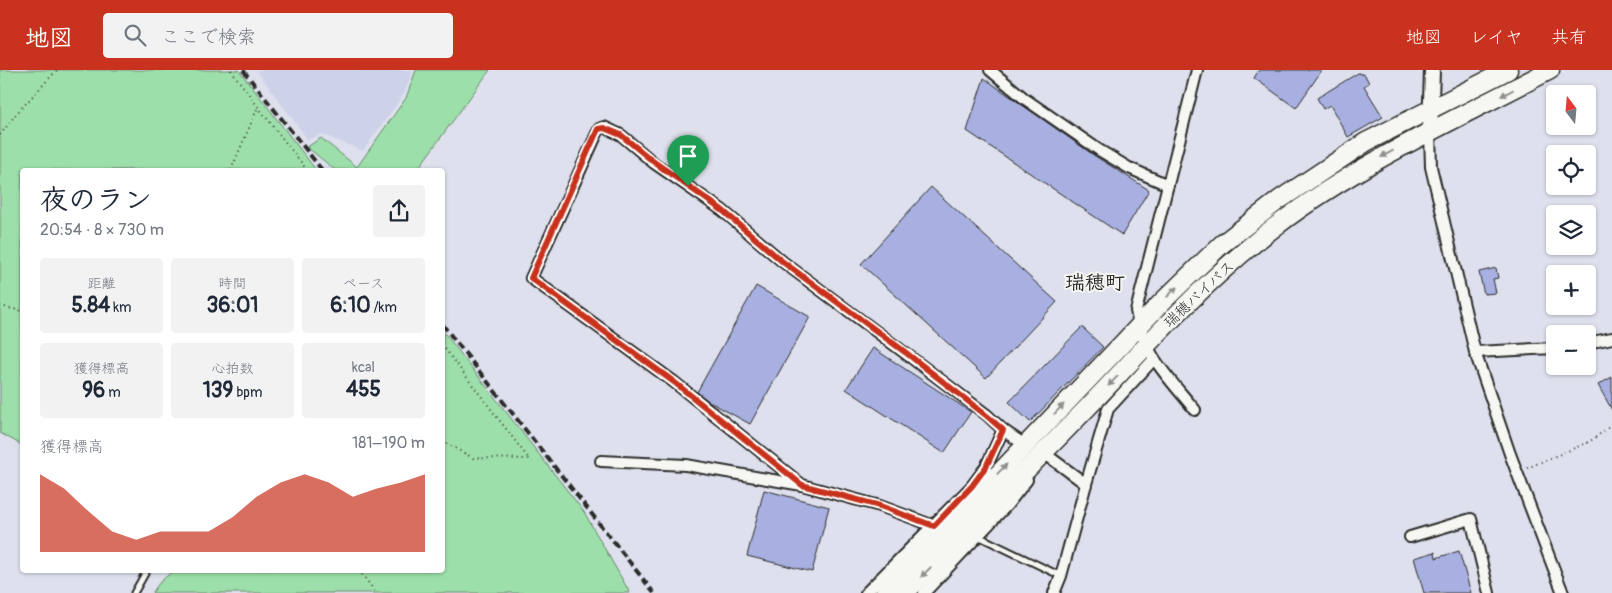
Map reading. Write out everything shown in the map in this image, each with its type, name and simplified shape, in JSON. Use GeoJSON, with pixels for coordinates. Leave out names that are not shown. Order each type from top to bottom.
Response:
{"type":"FeatureCollection","features":[{"type":"Feature","properties":{"kind":"highway","name":"瑞穂バイパス"},"geometry":{"type":"LineString","coordinates":[[885,593],[1162,302],[1222,244],[1279,200],[1366,142],[1508,70]]}},
{"type":"Feature","properties":{"kind":"highway","name":"瑞穂バイパス"},"geometry":{"type":"LineString","coordinates":[[905,593],[1150,352],[1171,320],[1235,260],[1276,226],[1315,198],[1368,165],[1550,70]]}},
{"type":"Feature","properties":{"kind":"street"},"geometry":{"type":"LineString","coordinates":[[990,70],[1025,98],[1099,150],[1129,168],[1168,185]]}},
{"type":"Feature","properties":{"kind":"street"},"geometry":{"type":"LineString","coordinates":[[1195,410],[1150,352],[1138,327],[1136,311],[1197,70]]}},
{"type":"Feature","properties":{"kind":"street"},"geometry":{"type":"LineString","coordinates":[[1432,70],[1431,167],[1475,352],[1517,472],[1563,593]]}},
{"type":"Feature","properties":{"kind":"street"},"geometry":{"type":"LineString","coordinates":[[802,485],[674,382],[531,278],[598,129],[604,128],[621,135],[654,162],[722,210],[783,262],[905,352],[1003,430],[1026,444]]}},
{"type":"Feature","properties":{"kind":"street"},"geometry":{"type":"LineString","coordinates":[[1596,341],[1612,338]]}},
{"type":"Feature","properties":{"kind":"street"},"geometry":{"type":"LineString","coordinates":[[1475,352],[1546,348]]}},
{"type":"Feature","properties":{"kind":"street"},"geometry":{"type":"LineString","coordinates":[[1054,593],[1061,576],[1108,409],[1150,352]]}},
{"type":"Feature","properties":{"kind":"street"},"geometry":{"type":"LineString","coordinates":[[866,593],[972,486],[986,467],[1003,430]]}},
{"type":"Feature","properties":{"kind":"street"},"geometry":{"type":"LineString","coordinates":[[924,593],[1008,504],[1051,449],[1086,484]]}},
{"type":"Feature","properties":{"kind":"street"},"geometry":{"type":"LineString","coordinates":[[601,461],[686,465],[802,485],[880,506],[934,526]]}},
{"type":"Feature","properties":{"kind":"street"},"geometry":{"type":"LineString","coordinates":[[1410,537],[1471,519],[1489,593]]}},
{"type":"Feature","properties":{"kind":"lane"},"geometry":{"type":"LineString","coordinates":[[978,536],[1061,576]]}},
{"type":"Feature","properties":{"kind":"lane"},"geometry":{"type":"LineString","coordinates":[[134,593],[145,573]]}},
{"type":"Feature","properties":{"kind":"path"},"geometry":{"type":"LineString","coordinates":[[0,135],[17,113],[57,70]]}},
{"type":"Feature","properties":{"kind":"path"},"geometry":{"type":"LineString","coordinates":[[231,70],[305,168]]}},
{"type":"Feature","properties":{"kind":"path"},"geometry":{"type":"LineString","coordinates":[[232,168],[258,107]]}},
{"type":"Feature","properties":{"kind":"path"},"geometry":{"type":"LineString","coordinates":[[0,306],[20,311]]}},
{"type":"Feature","properties":{"kind":"path"},"geometry":{"type":"LineString","coordinates":[[445,350],[529,459],[473,458],[445,443]]}},
{"type":"Feature","properties":{"kind":"path"},"geometry":{"type":"LineString","coordinates":[[1517,472],[1589,442],[1612,426]]}},
{"type":"Feature","properties":{"kind":"path"},"geometry":{"type":"LineString","coordinates":[[361,573],[376,593]]}},
{"type":"Feature","properties":{"kind":"shaded area"},"geometry":{"type":"Polygon","coordinates":[[[256,70],[413,70],[404,94],[363,151],[321,134],[308,140],[256,70]]]}},
{"type":"Feature","properties":{"kind":"green space"},"geometry":{"type":"Polygon","coordinates":[[[0,70],[239,70],[314,168],[20,168],[20,444],[0,433],[0,70]]]}},
{"type":"Feature","properties":{"kind":"green space"},"geometry":{"type":"Polygon","coordinates":[[[416,70],[490,70],[418,168],[333,168],[307,147],[321,138],[357,167],[406,98],[416,70]]]}},
{"type":"Feature","properties":{"kind":"green space"},"geometry":{"type":"Polygon","coordinates":[[[445,334],[584,512],[630,593],[152,593],[160,582],[170,573],[445,573],[445,334]]]}},
{"type":"Feature","properties":{"kind":"building"},"geometry":{"type":"Polygon","coordinates":[[[1259,70],[1322,70],[1296,108],[1254,78],[1259,70]]]}},
{"type":"Feature","properties":{"kind":"building"},"geometry":{"type":"Polygon","coordinates":[[[1358,73],[1365,75],[1369,83],[1364,86],[1383,117],[1348,137],[1330,105],[1323,109],[1317,98],[1358,73]]]}},
{"type":"Feature","properties":{"kind":"building"},"geometry":{"type":"Polygon","coordinates":[[[984,78],[1095,156],[1149,190],[1122,235],[967,131],[984,78]]]}},
{"type":"Feature","properties":{"kind":"building"},"geometry":{"type":"Polygon","coordinates":[[[931,187],[1057,302],[986,378],[861,264],[931,187]]]}},
{"type":"Feature","properties":{"kind":"building"},"geometry":{"type":"Polygon","coordinates":[[[1496,268],[1498,278],[1493,279],[1496,293],[1484,294],[1479,272],[1496,268]]]}},
{"type":"Feature","properties":{"kind":"building"},"geometry":{"type":"Polygon","coordinates":[[[756,286],[810,317],[750,424],[710,402],[697,392],[756,286]]]}},
{"type":"Feature","properties":{"kind":"building"},"geometry":{"type":"Polygon","coordinates":[[[1082,327],[1103,347],[1030,422],[1009,402],[1082,327]]]}},
{"type":"Feature","properties":{"kind":"building"},"geometry":{"type":"Polygon","coordinates":[[[873,348],[971,412],[944,453],[846,389],[873,348]]]}},
{"type":"Feature","properties":{"kind":"building"},"geometry":{"type":"Polygon","coordinates":[[[1612,377],[1612,410],[1598,385],[1612,377]]]}},
{"type":"Feature","properties":{"kind":"building"},"geometry":{"type":"Polygon","coordinates":[[[764,490],[829,507],[812,572],[747,556],[764,490]]]}},
{"type":"Feature","properties":{"kind":"building"},"geometry":{"type":"Polygon","coordinates":[[[1459,551],[1471,593],[1424,593],[1414,558],[1435,552],[1436,558],[1459,551]]]}},
{"type":"Feature","properties":{"kind":"railway"},"geometry":{"type":"LineString","coordinates":[[243,70],[320,168]]}},
{"type":"Feature","properties":{"kind":"railway"},"geometry":{"type":"LineString","coordinates":[[445,328],[654,593]]}},
{"type":"Feature","properties":{"kind":"district","name":"瑞穂町"},"geometry":{"type":"Point","coordinates":[1095,282]}},
{"type":"Feature","properties":{"kind":"route"},"geometry":{"type":"LineString","coordinates":[[604,128],[621,135],[688,186],[722,210],[783,262],[905,352],[1003,430],[986,467],[972,486],[934,526],[880,506],[802,485],[674,382],[531,278],[598,129],[604,128]]}}]}
